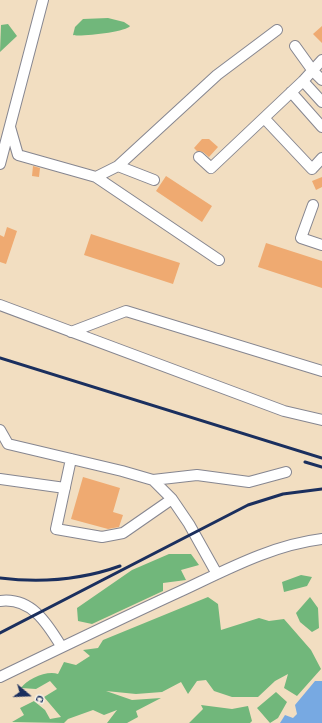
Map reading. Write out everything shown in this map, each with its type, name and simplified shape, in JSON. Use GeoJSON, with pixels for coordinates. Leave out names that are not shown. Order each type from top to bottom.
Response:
{"type":"FeatureCollection","features":[{"type":"Feature","properties":{"kind":"street"},"geometry":{"type":"LineString","coordinates":[[0,164],[43,0]]}},
{"type":"Feature","properties":{"kind":"street"},"geometry":{"type":"LineString","coordinates":[[96,177],[118,166],[217,75],[277,30]]}},
{"type":"Feature","properties":{"kind":"street"},"geometry":{"type":"LineString","coordinates":[[295,46],[313,71],[322,80]]}},
{"type":"Feature","properties":{"kind":"street"},"geometry":{"type":"LineString","coordinates":[[199,157],[211,168],[303,81],[322,60]]}},
{"type":"Feature","properties":{"kind":"street"},"geometry":{"type":"LineString","coordinates":[[303,81],[322,102]]}},
{"type":"Feature","properties":{"kind":"street"},"geometry":{"type":"LineString","coordinates":[[291,92],[322,127]]}},
{"type":"Feature","properties":{"kind":"street"},"geometry":{"type":"LineString","coordinates":[[264,118],[312,169],[322,158]]}},
{"type":"Feature","properties":{"kind":"street"},"geometry":{"type":"LineString","coordinates":[[10,127],[18,155],[96,177],[219,260]]}},
{"type":"Feature","properties":{"kind":"street"},"geometry":{"type":"LineString","coordinates":[[118,166],[154,180]]}},
{"type":"Feature","properties":{"kind":"street"},"geometry":{"type":"LineString","coordinates":[[313,205],[301,238],[322,245]]}},
{"type":"Feature","properties":{"kind":"street"},"geometry":{"type":"LineString","coordinates":[[0,305],[284,411],[322,420]]}},
{"type":"Feature","properties":{"kind":"street"},"geometry":{"type":"LineString","coordinates":[[71,332],[126,311],[322,371]]}},
{"type":"Feature","properties":{"kind":"street"},"geometry":{"type":"LineString","coordinates":[[0,430],[8,444],[122,471],[153,480],[197,475],[249,482],[286,472]]}},
{"type":"Feature","properties":{"kind":"street"},"geometry":{"type":"LineString","coordinates":[[71,459],[56,529],[102,538],[123,533],[172,499]]}},
{"type":"Feature","properties":{"kind":"street"},"geometry":{"type":"LineString","coordinates":[[0,479],[65,488]]}},
{"type":"Feature","properties":{"kind":"street"},"geometry":{"type":"LineString","coordinates":[[153,480],[172,499],[189,524],[216,574]]}},
{"type":"Feature","properties":{"kind":"street"},"geometry":{"type":"LineString","coordinates":[[0,676],[216,574],[274,551],[322,538]]}},
{"type":"Feature","properties":{"kind":"street"},"geometry":{"type":"LineString","coordinates":[[0,601],[16,602],[38,613],[49,626],[61,646]]}},
{"type":"Feature","properties":{"kind":"green space"},"geometry":{"type":"Polygon","coordinates":[[[108,18],[124,22],[130,26],[121,30],[93,35],[73,35],[75,27],[83,19],[108,18]]]}},
{"type":"Feature","properties":{"kind":"green space"},"geometry":{"type":"Polygon","coordinates":[[[8,24],[17,36],[0,52],[1,25],[8,24]]]}},
{"type":"Feature","properties":{"kind":"green space"},"geometry":{"type":"Polygon","coordinates":[[[169,554],[191,554],[199,565],[181,570],[186,580],[163,583],[163,591],[92,624],[78,621],[77,608],[132,570],[169,554]]]}},
{"type":"Feature","properties":{"kind":"green space"},"geometry":{"type":"Polygon","coordinates":[[[301,575],[312,577],[307,586],[284,592],[282,582],[301,575]]]}},
{"type":"Feature","properties":{"kind":"green space"},"geometry":{"type":"Polygon","coordinates":[[[208,597],[218,604],[221,630],[259,618],[269,621],[284,619],[311,650],[321,669],[297,696],[284,688],[288,674],[275,681],[258,697],[232,697],[214,691],[206,680],[197,681],[188,694],[181,682],[162,692],[136,694],[106,691],[132,700],[161,698],[136,711],[138,717],[127,723],[107,723],[117,710],[104,715],[93,710],[68,719],[64,723],[12,722],[24,715],[20,708],[34,701],[45,710],[50,719],[61,717],[44,697],[57,689],[50,681],[36,689],[21,688],[28,681],[43,674],[58,674],[64,662],[76,665],[90,656],[83,650],[98,648],[103,640],[208,597]]]}},
{"type":"Feature","properties":{"kind":"green space"},"geometry":{"type":"Polygon","coordinates":[[[310,597],[318,608],[319,628],[312,632],[300,622],[296,613],[310,597]]]}},
{"type":"Feature","properties":{"kind":"green space"},"geometry":{"type":"Polygon","coordinates":[[[276,692],[287,702],[278,718],[270,723],[257,708],[276,692]]]}},
{"type":"Feature","properties":{"kind":"green space"},"geometry":{"type":"Polygon","coordinates":[[[201,705],[232,709],[248,706],[252,721],[250,723],[189,723],[203,709],[201,705]]]}},
{"type":"Feature","properties":{"kind":"water"},"geometry":{"type":"Polygon","coordinates":[[[315,681],[322,681],[322,723],[280,723],[285,715],[293,718],[297,714],[295,705],[315,681]]]}},
{"type":"Feature","properties":{"kind":"building"},"geometry":{"type":"Polygon","coordinates":[[[322,26],[322,43],[313,34],[322,26]]]}},
{"type":"Feature","properties":{"kind":"building"},"geometry":{"type":"Polygon","coordinates":[[[202,139],[209,139],[218,147],[209,157],[203,152],[197,151],[194,148],[202,139]]]}},
{"type":"Feature","properties":{"kind":"building"},"geometry":{"type":"Polygon","coordinates":[[[33,166],[40,168],[39,177],[32,176],[33,166]]]}},
{"type":"Feature","properties":{"kind":"building"},"geometry":{"type":"Polygon","coordinates":[[[166,176],[212,206],[202,222],[156,191],[166,176]]]}},
{"type":"Feature","properties":{"kind":"building"},"geometry":{"type":"Polygon","coordinates":[[[322,177],[322,187],[316,190],[312,181],[322,177]]]}},
{"type":"Feature","properties":{"kind":"building"},"geometry":{"type":"Polygon","coordinates":[[[7,227],[17,231],[6,264],[0,262],[0,235],[4,237],[7,227]]]}},
{"type":"Feature","properties":{"kind":"building"},"geometry":{"type":"Polygon","coordinates":[[[91,234],[180,263],[173,284],[84,255],[91,234]]]}},
{"type":"Feature","properties":{"kind":"building"},"geometry":{"type":"Polygon","coordinates":[[[266,243],[322,261],[322,288],[258,267],[266,243]]]}},
{"type":"Feature","properties":{"kind":"building"},"geometry":{"type":"Polygon","coordinates":[[[83,477],[120,488],[113,512],[123,515],[119,527],[108,529],[71,519],[83,477]]]}},
{"type":"Feature","properties":{"kind":"railway"},"geometry":{"type":"LineString","coordinates":[[0,358],[322,458]]}},
{"type":"Feature","properties":{"kind":"railway"},"geometry":{"type":"LineString","coordinates":[[305,462],[322,467]]}},
{"type":"Feature","properties":{"kind":"railway"},"geometry":{"type":"LineString","coordinates":[[0,633],[248,505],[283,494],[322,489]]}},
{"type":"Feature","properties":{"kind":"railway"},"geometry":{"type":"LineString","coordinates":[[0,578],[31,580],[61,579],[105,571],[120,566]]}}]}
